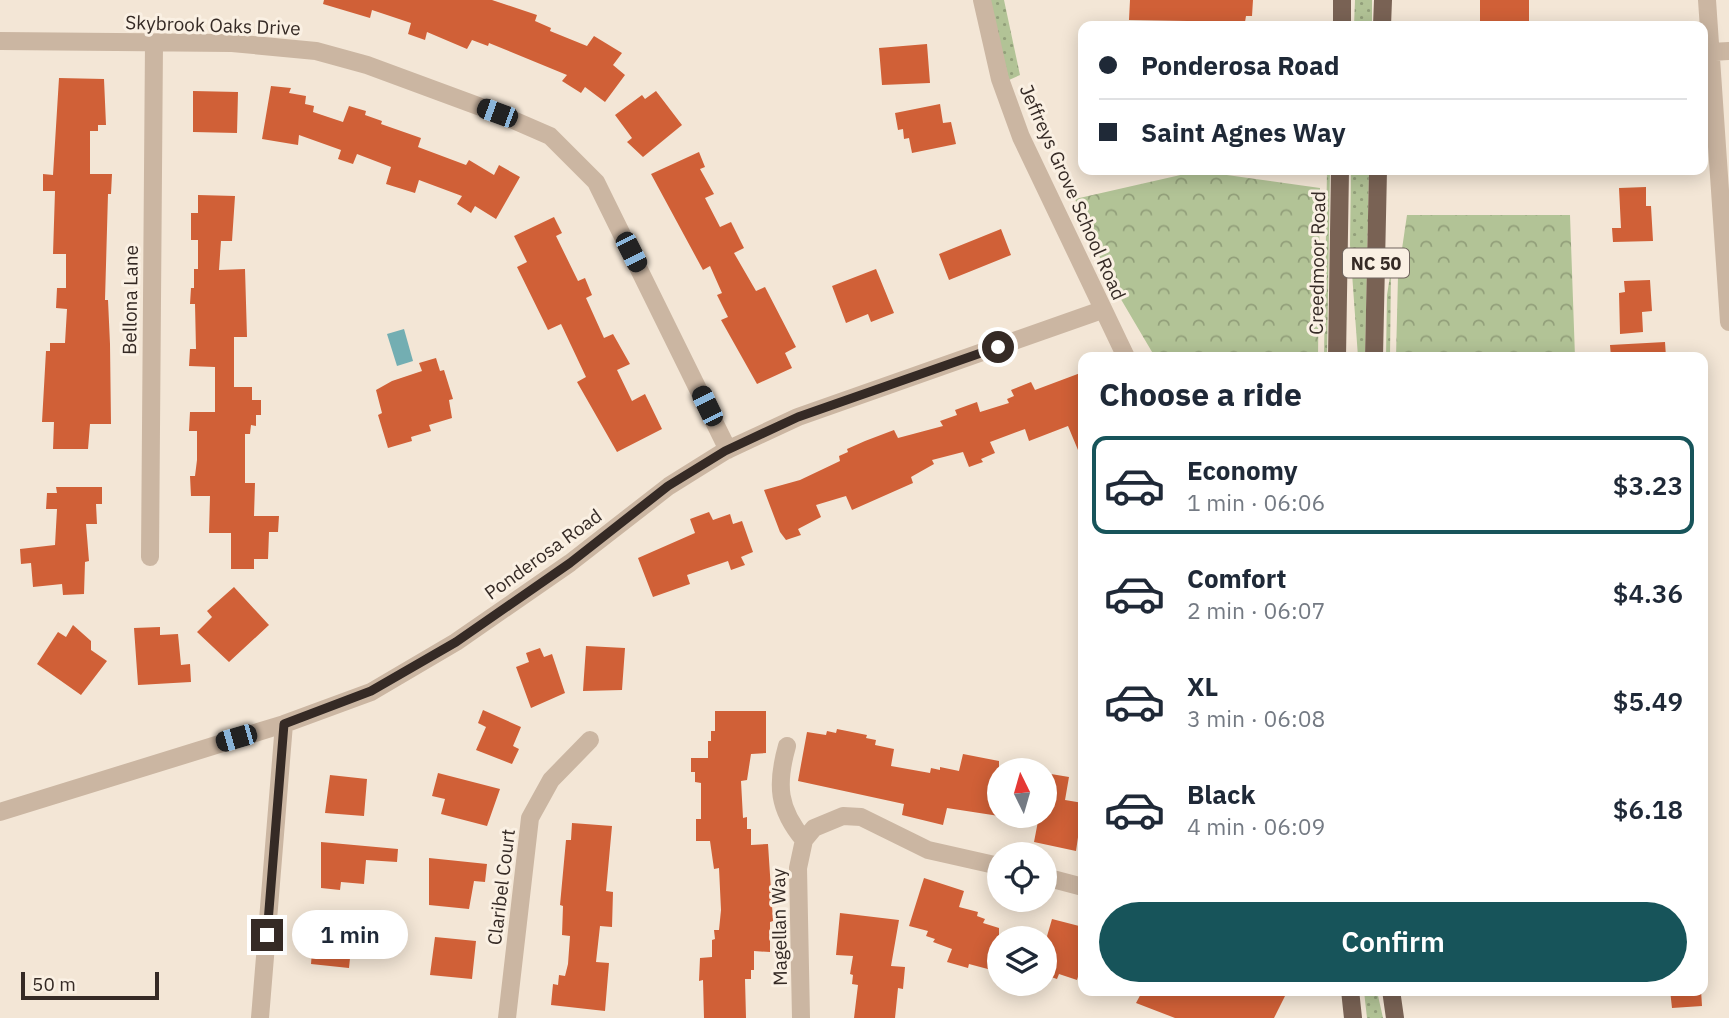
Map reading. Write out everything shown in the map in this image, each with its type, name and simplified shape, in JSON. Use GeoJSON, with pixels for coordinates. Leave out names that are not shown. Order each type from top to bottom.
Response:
{"type":"FeatureCollection","features":[{"type":"Feature","properties":{"kind":"main road"},"geometry":{"type":"LineString","coordinates":[[1342,0],[1342,21]]}},
{"type":"Feature","properties":{"kind":"main road"},"geometry":{"type":"LineString","coordinates":[[1382,21],[1383,0]]}},
{"type":"Feature","properties":{"kind":"main road","name":"Creedmoor Road"},"geometry":{"type":"LineString","coordinates":[[1337,352],[1340,175]]}},
{"type":"Feature","properties":{"kind":"main road","name":"NC 50"},"geometry":{"type":"LineString","coordinates":[[1374,352],[1378,175]]}},
{"type":"Feature","properties":{"kind":"main road"},"geometry":{"type":"LineString","coordinates":[[1351,996],[1353,1018]]}},
{"type":"Feature","properties":{"kind":"main road"},"geometry":{"type":"LineString","coordinates":[[1392,996],[1395,1018]]}},
{"type":"Feature","properties":{"kind":"street","name":"Jeffreys Grove School Road"},"geometry":{"type":"LineString","coordinates":[[982,0],[1000,79],[1021,137],[1123,352]]}},
{"type":"Feature","properties":{"kind":"street"},"geometry":{"type":"LineString","coordinates":[[1707,0],[1720,52],[1729,322]]}},
{"type":"Feature","properties":{"kind":"street","name":"Skybrook Oaks Drive"},"geometry":{"type":"LineString","coordinates":[[0,41],[246,44],[316,51],[393,74],[550,136],[596,182],[728,450]]}},
{"type":"Feature","properties":{"kind":"street","name":"Bellona Lane"},"geometry":{"type":"LineString","coordinates":[[150,557],[154,43]]}},
{"type":"Feature","properties":{"kind":"street","name":"Ponderosa Road"},"geometry":{"type":"LineString","coordinates":[[0,812],[284,724],[371,691],[456,642],[570,563],[668,486],[728,450],[798,417],[1102,310]]}},
{"type":"Feature","properties":{"kind":"street"},"geometry":{"type":"LineString","coordinates":[[260,1018],[284,724]]}},
{"type":"Feature","properties":{"kind":"street","name":"Claribel Court"},"geometry":{"type":"LineString","coordinates":[[507,1018],[530,818],[551,780],[590,740]]}},
{"type":"Feature","properties":{"kind":"street"},"geometry":{"type":"LineString","coordinates":[[787,746],[780,777],[783,808],[790,823],[804,840],[814,828],[827,821],[843,816],[862,817],[928,850],[987,863]]}},
{"type":"Feature","properties":{"kind":"street","name":"Magellan Way"},"geometry":{"type":"LineString","coordinates":[[801,1018],[798,868],[804,840]]}},
{"type":"Feature","properties":{"kind":"street"},"geometry":{"type":"LineString","coordinates":[[1057,880],[1078,886]]}},
{"type":"Feature","properties":{"kind":"green space"},"geometry":{"type":"Polygon","coordinates":[[[989,0],[1004,0],[1020,75],[1009,80],[989,0]]]}},
{"type":"Feature","properties":{"kind":"green space"},"geometry":{"type":"Polygon","coordinates":[[[1355,0],[1372,0],[1372,21],[1354,21],[1355,0]]]}},
{"type":"Feature","properties":{"kind":"green space"},"geometry":{"type":"Polygon","coordinates":[[[1180,175],[1227,175],[1320,188],[1318,352],[1152,352],[1109,279],[1075,199],[1180,175]]]}},
{"type":"Feature","properties":{"kind":"green space"},"geometry":{"type":"Polygon","coordinates":[[[1327,175],[1330,175],[1327,352],[1324,352],[1327,175]]]}},
{"type":"Feature","properties":{"kind":"green space"},"geometry":{"type":"Polygon","coordinates":[[[1351,175],[1369,175],[1365,352],[1358,352],[1350,245],[1351,175]]]}},
{"type":"Feature","properties":{"kind":"green space"},"geometry":{"type":"Polygon","coordinates":[[[1407,215],[1570,215],[1575,352],[1396,352],[1398,276],[1407,215]]]}},
{"type":"Feature","properties":{"kind":"green space"},"geometry":{"type":"Polygon","coordinates":[[[1391,270],[1390,352],[1386,352],[1387,295],[1391,270]]]}},
{"type":"Feature","properties":{"kind":"green space"},"geometry":{"type":"Polygon","coordinates":[[[1365,996],[1378,996],[1383,1018],[1367,1018],[1365,996]]]}},
{"type":"Feature","properties":{"kind":"water"},"geometry":{"type":"Polygon","coordinates":[[[404,329],[413,361],[397,366],[387,334],[404,329]]]}},
{"type":"Feature","properties":{"kind":"building"},"geometry":{"type":"Polygon","coordinates":[[[324,0],[492,0],[537,15],[535,21],[551,28],[550,31],[587,46],[594,36],[622,53],[613,65],[625,75],[605,102],[585,87],[581,93],[562,81],[567,75],[489,43],[488,46],[472,40],[467,49],[427,32],[425,40],[408,34],[411,23],[372,10],[370,18],[323,4],[324,0]]]}},
{"type":"Feature","properties":{"kind":"building"},"geometry":{"type":"Polygon","coordinates":[[[1130,0],[1253,0],[1252,16],[1246,16],[1245,21],[1129,20],[1130,0]]]}},
{"type":"Feature","properties":{"kind":"building"},"geometry":{"type":"Polygon","coordinates":[[[1480,0],[1529,0],[1529,21],[1480,21],[1480,0]]]}},
{"type":"Feature","properties":{"kind":"building"},"geometry":{"type":"Polygon","coordinates":[[[927,44],[930,83],[882,85],[879,48],[927,44]]]}},
{"type":"Feature","properties":{"kind":"building"},"geometry":{"type":"Polygon","coordinates":[[[59,78],[104,79],[106,125],[98,125],[98,131],[90,131],[90,174],[112,174],[111,194],[108,194],[105,300],[108,300],[111,424],[90,424],[88,449],[53,449],[54,422],[42,422],[46,351],[50,351],[50,343],[65,343],[67,309],[56,308],[57,288],[66,288],[66,254],[53,254],[55,191],[43,191],[43,174],[53,175],[59,78]]]}},
{"type":"Feature","properties":{"kind":"building"},"geometry":{"type":"Polygon","coordinates":[[[271,86],[291,88],[289,93],[306,96],[305,104],[314,106],[313,112],[343,122],[349,106],[366,111],[365,115],[382,121],[381,124],[421,138],[418,147],[466,165],[469,160],[494,175],[499,165],[520,177],[496,219],[475,206],[471,213],[457,204],[462,196],[419,180],[415,193],[386,184],[391,167],[357,154],[353,164],[338,159],[341,150],[299,135],[298,145],[262,139],[271,86]]]}},
{"type":"Feature","properties":{"kind":"building"},"geometry":{"type":"Polygon","coordinates":[[[193,91],[238,92],[237,133],[193,132],[193,91]]]}},
{"type":"Feature","properties":{"kind":"building"},"geometry":{"type":"Polygon","coordinates":[[[656,91],[682,125],[643,157],[627,142],[632,138],[615,115],[642,95],[645,99],[656,91]]]}},
{"type":"Feature","properties":{"kind":"building"},"geometry":{"type":"Polygon","coordinates":[[[940,104],[943,123],[951,122],[956,144],[912,153],[909,138],[904,139],[903,129],[898,130],[895,113],[940,104]]]}},
{"type":"Feature","properties":{"kind":"building"},"geometry":{"type":"Polygon","coordinates":[[[699,152],[705,167],[700,169],[714,194],[705,198],[720,227],[731,222],[744,248],[734,253],[756,291],[765,287],[796,347],[785,353],[792,368],[757,384],[721,320],[728,317],[717,295],[722,293],[710,266],[703,270],[651,174],[699,152]]]}},
{"type":"Feature","properties":{"kind":"building"},"geometry":{"type":"Polygon","coordinates":[[[1646,187],[1646,206],[1651,206],[1653,241],[1613,242],[1612,228],[1621,228],[1619,188],[1646,187]]]}},
{"type":"Feature","properties":{"kind":"building"},"geometry":{"type":"Polygon","coordinates":[[[198,195],[235,196],[232,241],[221,241],[219,270],[245,269],[247,337],[234,337],[234,387],[252,387],[252,400],[261,400],[261,415],[256,415],[256,426],[251,425],[250,434],[245,434],[245,483],[255,483],[254,516],[279,516],[278,532],[269,532],[268,559],[254,559],[254,569],[231,569],[231,533],[209,533],[210,496],[191,496],[190,476],[195,476],[197,431],[189,431],[190,412],[215,412],[215,367],[189,366],[190,349],[196,349],[195,304],[190,304],[191,288],[194,288],[194,269],[198,269],[198,240],[191,240],[191,213],[198,213],[198,195]]]}},
{"type":"Feature","properties":{"kind":"building"},"geometry":{"type":"Polygon","coordinates":[[[554,217],[562,233],[556,236],[578,281],[585,278],[592,295],[586,298],[604,338],[613,334],[630,364],[617,370],[632,401],[645,394],[662,429],[617,452],[577,382],[586,377],[561,324],[548,330],[517,267],[527,262],[514,236],[554,217]]]}},
{"type":"Feature","properties":{"kind":"building"},"geometry":{"type":"Polygon","coordinates":[[[1001,229],[1011,255],[949,280],[939,254],[1001,229]]]}},
{"type":"Feature","properties":{"kind":"building"},"geometry":{"type":"Polygon","coordinates":[[[876,269],[894,313],[871,322],[868,314],[846,323],[832,286],[876,269]]]}},
{"type":"Feature","properties":{"kind":"building"},"geometry":{"type":"Polygon","coordinates":[[[1650,280],[1652,311],[1642,312],[1643,332],[1620,334],[1619,293],[1625,292],[1624,281],[1650,280]]]}},
{"type":"Feature","properties":{"kind":"building"},"geometry":{"type":"Polygon","coordinates":[[[1665,342],[1666,352],[1611,352],[1610,345],[1665,342]]]}},
{"type":"Feature","properties":{"kind":"building"},"geometry":{"type":"Polygon","coordinates":[[[436,358],[440,371],[444,370],[453,399],[449,400],[452,418],[429,425],[431,431],[411,437],[412,441],[388,448],[378,415],[382,413],[376,390],[392,381],[422,371],[419,363],[436,358]]]}},
{"type":"Feature","properties":{"kind":"building"},"geometry":{"type":"Polygon","coordinates":[[[1078,374],[1078,450],[1068,426],[1029,441],[1025,429],[990,442],[995,453],[981,459],[983,462],[969,467],[963,452],[932,460],[934,464],[911,477],[913,483],[852,510],[846,496],[816,505],[821,517],[798,529],[801,535],[786,540],[780,532],[764,490],[800,480],[840,461],[839,456],[848,452],[847,449],[894,430],[898,438],[943,426],[940,421],[957,415],[955,410],[977,402],[980,412],[1009,403],[1007,399],[1014,396],[1011,390],[1031,382],[1035,390],[1078,374]]]}},
{"type":"Feature","properties":{"kind":"building"},"geometry":{"type":"Polygon","coordinates":[[[56,487],[102,487],[102,504],[96,504],[97,524],[86,524],[89,561],[85,562],[84,594],[63,595],[62,584],[33,587],[31,563],[21,564],[20,549],[55,545],[57,509],[46,509],[47,493],[57,493],[56,487]]]}},
{"type":"Feature","properties":{"kind":"building"},"geometry":{"type":"Polygon","coordinates":[[[709,512],[713,520],[730,514],[733,524],[742,521],[753,552],[741,557],[745,565],[731,570],[728,561],[687,575],[690,584],[653,597],[638,558],[695,533],[690,519],[709,512]]]}},
{"type":"Feature","properties":{"kind":"building"},"geometry":{"type":"Polygon","coordinates":[[[234,587],[269,625],[229,662],[197,632],[212,617],[207,611],[234,587]]]}},
{"type":"Feature","properties":{"kind":"building"},"geometry":{"type":"Polygon","coordinates":[[[73,625],[91,641],[91,650],[107,661],[81,695],[37,664],[58,632],[66,637],[73,625]]]}},
{"type":"Feature","properties":{"kind":"building"},"geometry":{"type":"Polygon","coordinates":[[[160,627],[160,635],[178,634],[181,665],[190,664],[191,682],[138,685],[134,628],[160,627]]]}},
{"type":"Feature","properties":{"kind":"building"},"geometry":{"type":"Polygon","coordinates":[[[586,646],[625,648],[622,690],[583,691],[586,646]]]}},
{"type":"Feature","properties":{"kind":"building"},"geometry":{"type":"Polygon","coordinates":[[[540,648],[544,657],[552,654],[565,693],[531,708],[516,667],[529,662],[526,653],[540,648]]]}},
{"type":"Feature","properties":{"kind":"building"},"geometry":{"type":"Polygon","coordinates":[[[483,710],[521,727],[513,746],[519,749],[512,764],[476,750],[486,727],[478,723],[483,710]]]}},
{"type":"Feature","properties":{"kind":"building"},"geometry":{"type":"Polygon","coordinates":[[[715,711],[766,711],[766,753],[751,754],[747,780],[741,781],[743,818],[747,817],[747,829],[751,829],[751,845],[768,844],[773,921],[770,922],[770,952],[754,951],[754,970],[751,970],[751,979],[745,979],[746,1018],[704,1018],[703,980],[699,981],[700,958],[712,957],[712,940],[715,939],[714,930],[719,930],[721,910],[719,868],[714,869],[710,841],[696,841],[696,819],[701,819],[701,783],[695,782],[695,772],[691,772],[691,758],[708,758],[708,741],[711,741],[711,731],[715,731],[715,711]]]}},
{"type":"Feature","properties":{"kind":"building"},"geometry":{"type":"Polygon","coordinates":[[[837,729],[867,735],[866,738],[876,740],[875,745],[894,749],[891,766],[930,773],[931,768],[940,770],[940,767],[959,771],[963,754],[987,759],[987,814],[947,808],[943,825],[902,815],[904,804],[798,781],[807,732],[826,735],[827,731],[836,733],[837,729]]]}},
{"type":"Feature","properties":{"kind":"building"},"geometry":{"type":"Polygon","coordinates":[[[438,773],[500,789],[487,826],[441,814],[445,799],[432,796],[438,773]]]}},
{"type":"Feature","properties":{"kind":"building"},"geometry":{"type":"Polygon","coordinates":[[[330,775],[367,779],[364,816],[325,813],[330,775]]]}},
{"type":"Feature","properties":{"kind":"building"},"geometry":{"type":"Polygon","coordinates":[[[1057,775],[1069,777],[1065,800],[1078,802],[1076,851],[1057,847],[1057,842],[1034,842],[1037,828],[1057,828],[1057,775]]]}},
{"type":"Feature","properties":{"kind":"building"},"geometry":{"type":"Polygon","coordinates":[[[572,823],[612,826],[606,891],[613,892],[612,927],[600,926],[596,962],[609,963],[605,1011],[551,1005],[553,984],[558,985],[559,975],[565,976],[568,964],[570,936],[562,935],[563,906],[560,905],[566,840],[571,840],[572,823]]]}},
{"type":"Feature","properties":{"kind":"building"},"geometry":{"type":"Polygon","coordinates":[[[321,842],[398,849],[397,862],[366,860],[364,884],[341,882],[340,890],[321,888],[321,842]]]}},
{"type":"Feature","properties":{"kind":"building"},"geometry":{"type":"Polygon","coordinates":[[[429,858],[487,864],[485,882],[474,881],[469,909],[429,905],[429,858]]]}},
{"type":"Feature","properties":{"kind":"building"},"geometry":{"type":"Polygon","coordinates":[[[924,878],[964,891],[959,907],[978,912],[977,916],[985,919],[983,923],[993,926],[987,926],[987,969],[969,964],[968,968],[947,962],[952,949],[933,942],[935,939],[926,936],[928,931],[909,926],[924,878]]]}},
{"type":"Feature","properties":{"kind":"building"},"geometry":{"type":"Polygon","coordinates":[[[840,913],[899,920],[891,966],[905,967],[903,989],[898,988],[895,1018],[854,1018],[858,985],[852,984],[853,975],[850,974],[853,956],[836,955],[840,913]]]}},
{"type":"Feature","properties":{"kind":"building"},"geometry":{"type":"Polygon","coordinates":[[[1052,919],[1078,926],[1077,980],[1059,974],[1057,979],[1057,926],[1050,926],[1052,919]]]}},
{"type":"Feature","properties":{"kind":"building"},"geometry":{"type":"Polygon","coordinates":[[[314,925],[353,929],[349,968],[311,964],[314,925]]]}},
{"type":"Feature","properties":{"kind":"building"},"geometry":{"type":"Polygon","coordinates":[[[435,937],[476,941],[472,979],[430,975],[435,937]]]}},
{"type":"Feature","properties":{"kind":"building"},"geometry":{"type":"Polygon","coordinates":[[[1140,996],[1285,996],[1274,1018],[1175,1018],[1136,1003],[1140,996]]]}},
{"type":"Feature","properties":{"kind":"building"},"geometry":{"type":"Polygon","coordinates":[[[1671,996],[1701,996],[1702,1006],[1672,1008],[1671,996]]]}},
{"type":"Feature","properties":{"kind":"route"},"geometry":{"type":"LineString","coordinates":[[267,935],[284,724],[371,691],[456,642],[570,563],[668,486],[725,451],[798,417],[998,347]]}}]}
